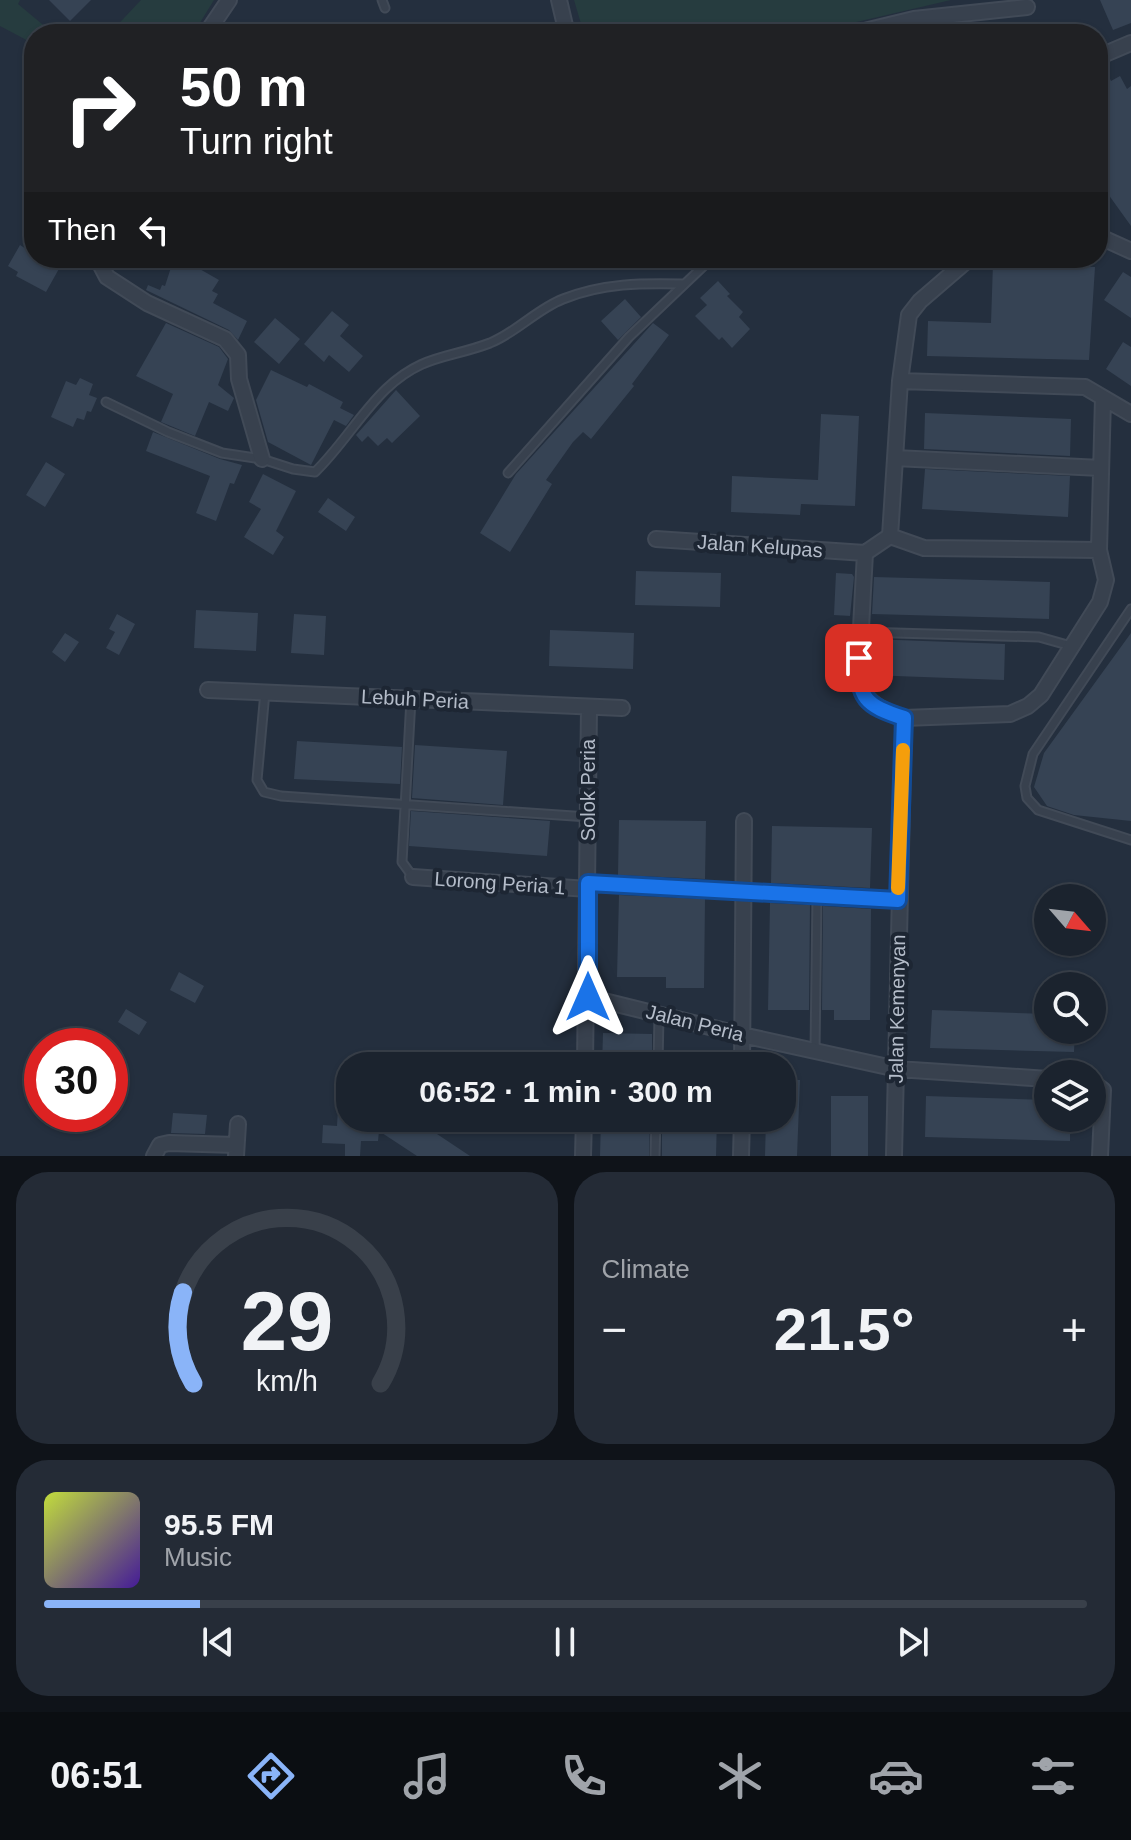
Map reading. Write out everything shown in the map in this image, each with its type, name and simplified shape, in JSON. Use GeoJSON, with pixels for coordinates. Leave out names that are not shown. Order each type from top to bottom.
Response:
{"type":"FeatureCollection","features":[{"type":"Feature","properties":{"kind":"street"},"geometry":{"type":"LineString","coordinates":[[213,24],[229,0]]}},
{"type":"Feature","properties":{"kind":"street"},"geometry":{"type":"LineString","coordinates":[[559,0],[565,24]]}},
{"type":"Feature","properties":{"kind":"street"},"geometry":{"type":"LineString","coordinates":[[933,24],[1027,7]]}},
{"type":"Feature","properties":{"kind":"street"},"geometry":{"type":"LineString","coordinates":[[1108,53],[1131,43]]}},
{"type":"Feature","properties":{"kind":"street"},"geometry":{"type":"LineString","coordinates":[[1108,241],[1131,251]]}},
{"type":"Feature","properties":{"kind":"street"},"geometry":{"type":"LineString","coordinates":[[102,268],[107,277],[147,303],[225,339],[232,347],[238,355],[239,379],[262,459]]}},
{"type":"Feature","properties":{"kind":"street"},"geometry":{"type":"LineString","coordinates":[[890,536],[900,381],[909,315],[920,301],[958,268]]}},
{"type":"Feature","properties":{"kind":"street"},"geometry":{"type":"LineString","coordinates":[[900,381],[1085,387],[1131,414]]}},
{"type":"Feature","properties":{"kind":"street"},"geometry":{"type":"LineString","coordinates":[[890,536],[865,553],[858,684],[867,700],[904,718],[1010,714],[1028,706],[1041,695],[1100,602],[1106,580],[1099,550],[1103,398]]}},
{"type":"Feature","properties":{"kind":"street"},"geometry":{"type":"LineString","coordinates":[[895,458],[1101,468]]}},
{"type":"Feature","properties":{"kind":"street"},"geometry":{"type":"LineString","coordinates":[[890,536],[924,548],[1099,550]]}},
{"type":"Feature","properties":{"kind":"street","name":"Jalan Kelupas"},"geometry":{"type":"LineString","coordinates":[[656,539],[865,553]]}},
{"type":"Feature","properties":{"kind":"street","name":"Lebuh Peria"},"geometry":{"type":"LineString","coordinates":[[208,690],[622,708]]}},
{"type":"Feature","properties":{"kind":"street","name":"Solok Peria"},"geometry":{"type":"LineString","coordinates":[[586,1052],[589,707]]}},
{"type":"Feature","properties":{"kind":"street","name":"Jalan Kemenyan"},"geometry":{"type":"LineString","coordinates":[[894,1156],[904,718]]}},
{"type":"Feature","properties":{"kind":"street"},"geometry":{"type":"LineString","coordinates":[[742,1052],[744,821]]}},
{"type":"Feature","properties":{"kind":"street","name":"Lorong Peria 1"},"geometry":{"type":"LineString","coordinates":[[413,877],[898,900]]}},
{"type":"Feature","properties":{"kind":"street","name":"Jalan Peria"},"geometry":{"type":"LineString","coordinates":[[588,997],[897,1069],[1034,1078]]}},
{"type":"Feature","properties":{"kind":"street"},"geometry":{"type":"LineString","coordinates":[[154,1156],[160,1145],[169,1143],[236,1150],[238,1124]]}},
{"type":"Feature","properties":{"kind":"street"},"geometry":{"type":"LineString","coordinates":[[583,1156],[584,1132]]}},
{"type":"Feature","properties":{"kind":"street"},"geometry":{"type":"LineString","coordinates":[[741,1156],[742,1132]]}},
{"type":"Feature","properties":{"kind":"street"},"geometry":{"type":"LineString","coordinates":[[1100,1154],[1101,1132]]}},
{"type":"Feature","properties":{"kind":"lane"},"geometry":{"type":"LineString","coordinates":[[508,473],[629,337],[701,268]]}},
{"type":"Feature","properties":{"kind":"lane"},"geometry":{"type":"LineString","coordinates":[[106,402],[168,432],[222,453],[315,472],[386,389],[418,364],[491,342],[523,326],[563,299],[626,283],[683,284]]}},
{"type":"Feature","properties":{"kind":"lane"},"geometry":{"type":"LineString","coordinates":[[1131,609],[1033,754],[1025,786],[1027,798],[1038,810],[1131,840]]}},
{"type":"Feature","properties":{"kind":"lane"},"geometry":{"type":"LineString","coordinates":[[859,632],[1039,637],[1072,646]]}},
{"type":"Feature","properties":{"kind":"lane"},"geometry":{"type":"LineString","coordinates":[[265,692],[257,780],[264,792],[281,796],[588,817]]}},
{"type":"Feature","properties":{"kind":"lane"},"geometry":{"type":"LineString","coordinates":[[411,699],[402,862],[413,877]]}},
{"type":"Feature","properties":{"kind":"lane"},"geometry":{"type":"LineString","coordinates":[[815,1051],[817,896]]}},
{"type":"Feature","properties":{"kind":"lane"},"geometry":{"type":"LineString","coordinates":[[658,1052],[659,1015]]}},
{"type":"Feature","properties":{"kind":"lane"},"geometry":{"type":"LineString","coordinates":[[655,1156],[656,1132]]}},
{"type":"Feature","properties":{"kind":"green space"},"geometry":{"type":"Polygon","coordinates":[[[0,0],[20,0],[18,4],[42,24],[24,24],[24,39],[0,26],[0,0]]]}},
{"type":"Feature","properties":{"kind":"green space"},"geometry":{"type":"Polygon","coordinates":[[[141,0],[214,0],[199,24],[118,24],[141,0]]]}},
{"type":"Feature","properties":{"kind":"green space"},"geometry":{"type":"Polygon","coordinates":[[[574,0],[951,0],[848,24],[581,24],[574,0]]]}},
{"type":"Feature","properties":{"kind":"building"},"geometry":{"type":"Polygon","coordinates":[[[49,0],[91,0],[70,21],[49,0]]]}},
{"type":"Feature","properties":{"kind":"building"},"geometry":{"type":"Polygon","coordinates":[[[1100,0],[1131,0],[1131,23],[1113,30],[1100,0]]]}},
{"type":"Feature","properties":{"kind":"building"},"geometry":{"type":"Polygon","coordinates":[[[1120,76],[1127,89],[1131,86],[1131,226],[1108,194],[1108,78],[1111,81],[1120,76]]]}},
{"type":"Feature","properties":{"kind":"building"},"geometry":{"type":"Polygon","coordinates":[[[20,245],[24,248],[24,268],[59,268],[46,292],[16,276],[18,272],[8,266],[20,245]]]}},
{"type":"Feature","properties":{"kind":"building"},"geometry":{"type":"Polygon","coordinates":[[[171,268],[198,268],[219,280],[212,291],[218,294],[213,303],[247,321],[238,340],[229,330],[146,290],[148,285],[160,290],[162,285],[165,286],[171,268]]]}},
{"type":"Feature","properties":{"kind":"building"},"geometry":{"type":"Polygon","coordinates":[[[993,268],[1095,268],[1089,360],[927,356],[928,321],[991,323],[993,268]]]}},
{"type":"Feature","properties":{"kind":"building"},"geometry":{"type":"Polygon","coordinates":[[[1123,272],[1131,277],[1131,318],[1104,300],[1123,272]]]}},
{"type":"Feature","properties":{"kind":"building"},"geometry":{"type":"Polygon","coordinates":[[[718,281],[730,294],[727,296],[743,312],[739,317],[750,329],[732,348],[722,337],[719,340],[695,316],[707,305],[700,298],[718,281]]]}},
{"type":"Feature","properties":{"kind":"building"},"geometry":{"type":"Polygon","coordinates":[[[625,299],[641,317],[618,340],[601,321],[625,299]]]}},
{"type":"Feature","properties":{"kind":"building"},"geometry":{"type":"Polygon","coordinates":[[[332,311],[349,325],[340,336],[363,356],[349,372],[329,355],[324,362],[304,344],[332,311]]]}},
{"type":"Feature","properties":{"kind":"building"},"geometry":{"type":"Polygon","coordinates":[[[275,318],[300,339],[279,364],[254,342],[275,318]]]}},
{"type":"Feature","properties":{"kind":"building"},"geometry":{"type":"Polygon","coordinates":[[[166,323],[219,347],[228,359],[218,385],[234,398],[228,411],[209,402],[195,436],[161,422],[173,394],[136,376],[166,323]]]}},
{"type":"Feature","properties":{"kind":"building"},"geometry":{"type":"Polygon","coordinates":[[[653,323],[669,335],[632,384],[634,386],[591,439],[583,432],[573,442],[546,480],[552,484],[510,552],[480,533],[516,474],[653,323]]]}},
{"type":"Feature","properties":{"kind":"building"},"geometry":{"type":"Polygon","coordinates":[[[1123,342],[1131,347],[1131,386],[1106,369],[1123,342]]]}},
{"type":"Feature","properties":{"kind":"building"},"geometry":{"type":"Polygon","coordinates":[[[271,370],[307,387],[309,384],[343,402],[340,408],[354,415],[346,426],[334,420],[311,465],[268,442],[256,400],[271,370]]]}},
{"type":"Feature","properties":{"kind":"building"},"geometry":{"type":"Polygon","coordinates":[[[80,378],[93,384],[89,395],[97,398],[91,412],[87,411],[84,420],[77,418],[73,427],[51,417],[66,381],[76,385],[80,378]]]}},
{"type":"Feature","properties":{"kind":"building"},"geometry":{"type":"Polygon","coordinates":[[[396,390],[420,416],[392,443],[387,438],[378,446],[368,436],[362,442],[356,435],[396,390]]]}},
{"type":"Feature","properties":{"kind":"building"},"geometry":{"type":"Polygon","coordinates":[[[925,413],[1071,419],[1070,456],[924,449],[925,413]]]}},
{"type":"Feature","properties":{"kind":"building"},"geometry":{"type":"Polygon","coordinates":[[[821,414],[859,416],[855,506],[801,504],[800,515],[731,512],[732,476],[818,480],[821,414]]]}},
{"type":"Feature","properties":{"kind":"building"},"geometry":{"type":"Polygon","coordinates":[[[153,432],[242,465],[234,484],[230,483],[216,521],[196,513],[210,476],[146,451],[153,432]]]}},
{"type":"Feature","properties":{"kind":"building"},"geometry":{"type":"Polygon","coordinates":[[[46,462],[65,474],[45,507],[26,495],[46,462]]]}},
{"type":"Feature","properties":{"kind":"building"},"geometry":{"type":"Polygon","coordinates":[[[925,469],[1070,476],[1068,517],[922,509],[925,469]]]}},
{"type":"Feature","properties":{"kind":"building"},"geometry":{"type":"Polygon","coordinates":[[[263,474],[296,491],[276,531],[284,537],[273,555],[244,537],[261,509],[249,502],[263,474]]]}},
{"type":"Feature","properties":{"kind":"building"},"geometry":{"type":"Polygon","coordinates":[[[328,498],[355,517],[346,531],[318,512],[328,498]]]}},
{"type":"Feature","properties":{"kind":"building"},"geometry":{"type":"Polygon","coordinates":[[[636,571],[721,573],[720,607],[635,605],[636,571]]]}},
{"type":"Feature","properties":{"kind":"building"},"geometry":{"type":"Polygon","coordinates":[[[836,573],[852,574],[854,577],[850,616],[834,615],[836,573]]]}},
{"type":"Feature","properties":{"kind":"building"},"geometry":{"type":"Polygon","coordinates":[[[874,577],[1050,582],[1049,619],[872,614],[874,577]]]}},
{"type":"Feature","properties":{"kind":"building"},"geometry":{"type":"Polygon","coordinates":[[[196,610],[258,613],[256,651],[194,648],[196,610]]]}},
{"type":"Feature","properties":{"kind":"building"},"geometry":{"type":"Polygon","coordinates":[[[117,614],[135,624],[119,655],[106,648],[115,632],[109,629],[117,614]]]}},
{"type":"Feature","properties":{"kind":"building"},"geometry":{"type":"Polygon","coordinates":[[[294,614],[326,616],[324,655],[291,653],[294,614]]]}},
{"type":"Feature","properties":{"kind":"building"},"geometry":{"type":"Polygon","coordinates":[[[550,630],[634,633],[633,669],[549,666],[550,630]]]}},
{"type":"Feature","properties":{"kind":"building"},"geometry":{"type":"Polygon","coordinates":[[[65,633],[79,642],[65,662],[52,652],[65,633]]]}},
{"type":"Feature","properties":{"kind":"building"},"geometry":{"type":"Polygon","coordinates":[[[1131,633],[1131,821],[1074,815],[1047,806],[1034,787],[1044,753],[1131,633]]]}},
{"type":"Feature","properties":{"kind":"building"},"geometry":{"type":"Polygon","coordinates":[[[870,639],[1005,644],[1004,680],[869,675],[870,639]]]}},
{"type":"Feature","properties":{"kind":"building"},"geometry":{"type":"Polygon","coordinates":[[[297,741],[402,747],[400,784],[294,779],[297,741]]]}},
{"type":"Feature","properties":{"kind":"building"},"geometry":{"type":"Polygon","coordinates":[[[415,745],[507,751],[503,805],[412,798],[415,745]]]}},
{"type":"Feature","properties":{"kind":"building"},"geometry":{"type":"Polygon","coordinates":[[[411,811],[550,821],[547,856],[409,846],[411,811]]]}},
{"type":"Feature","properties":{"kind":"building"},"geometry":{"type":"Polygon","coordinates":[[[619,820],[706,821],[705,879],[618,875],[619,820]]]}},
{"type":"Feature","properties":{"kind":"building"},"geometry":{"type":"Polygon","coordinates":[[[772,826],[872,828],[870,888],[771,883],[772,826]]]}},
{"type":"Feature","properties":{"kind":"building"},"geometry":{"type":"Polygon","coordinates":[[[619,895],[705,899],[704,988],[666,988],[666,977],[617,977],[619,895]]]}},
{"type":"Feature","properties":{"kind":"building"},"geometry":{"type":"Polygon","coordinates":[[[770,903],[810,905],[809,1010],[768,1010],[770,903]]]}},
{"type":"Feature","properties":{"kind":"building"},"geometry":{"type":"Polygon","coordinates":[[[823,906],[871,909],[870,1020],[834,1020],[834,1010],[822,1010],[823,906]]]}},
{"type":"Feature","properties":{"kind":"building"},"geometry":{"type":"Polygon","coordinates":[[[179,972],[204,986],[195,1003],[170,990],[179,972]]]}},
{"type":"Feature","properties":{"kind":"building"},"geometry":{"type":"Polygon","coordinates":[[[126,1009],[147,1022],[139,1035],[118,1022],[126,1009]]]}},
{"type":"Feature","properties":{"kind":"building"},"geometry":{"type":"Polygon","coordinates":[[[932,1010],[1034,1014],[1034,1044],[1074,1044],[1074,1052],[930,1048],[932,1010]]]}},
{"type":"Feature","properties":{"kind":"building"},"geometry":{"type":"Polygon","coordinates":[[[603,1033],[652,1034],[652,1052],[602,1052],[603,1033]]]}},
{"type":"Feature","properties":{"kind":"building"},"geometry":{"type":"Polygon","coordinates":[[[796,1080],[800,1080],[797,1156],[765,1156],[766,1132],[796,1132],[796,1080]]]}},
{"type":"Feature","properties":{"kind":"building"},"geometry":{"type":"Polygon","coordinates":[[[831,1096],[868,1096],[868,1156],[831,1156],[831,1096]]]}},
{"type":"Feature","properties":{"kind":"building"},"geometry":{"type":"Polygon","coordinates":[[[926,1096],[1034,1100],[1034,1132],[1070,1132],[1070,1141],[925,1137],[926,1096]]]}},
{"type":"Feature","properties":{"kind":"building"},"geometry":{"type":"Polygon","coordinates":[[[173,1113],[207,1115],[205,1134],[171,1133],[173,1113]]]}},
{"type":"Feature","properties":{"kind":"building"},"geometry":{"type":"Polygon","coordinates":[[[323,1125],[336,1126],[336,1132],[379,1132],[378,1141],[361,1141],[360,1156],[345,1156],[345,1144],[322,1143],[323,1125]]]}},
{"type":"Feature","properties":{"kind":"building"},"geometry":{"type":"Polygon","coordinates":[[[381,1132],[434,1132],[470,1156],[417,1156],[381,1132]]]}},
{"type":"Feature","properties":{"kind":"building"},"geometry":{"type":"Polygon","coordinates":[[[601,1132],[650,1132],[649,1156],[600,1156],[601,1132]]]}},
{"type":"Feature","properties":{"kind":"building"},"geometry":{"type":"Polygon","coordinates":[[[662,1132],[717,1132],[716,1156],[662,1156],[662,1132]]]}},
{"type":"Feature","properties":{"kind":"slow traffic"},"geometry":{"type":"LineString","coordinates":[[898,888],[903,750]]}},
{"type":"Feature","properties":{"kind":"route"},"geometry":{"type":"LineString","coordinates":[[588,997],[588,883],[898,900],[904,718],[867,700],[858,684],[859,658]]}}]}
